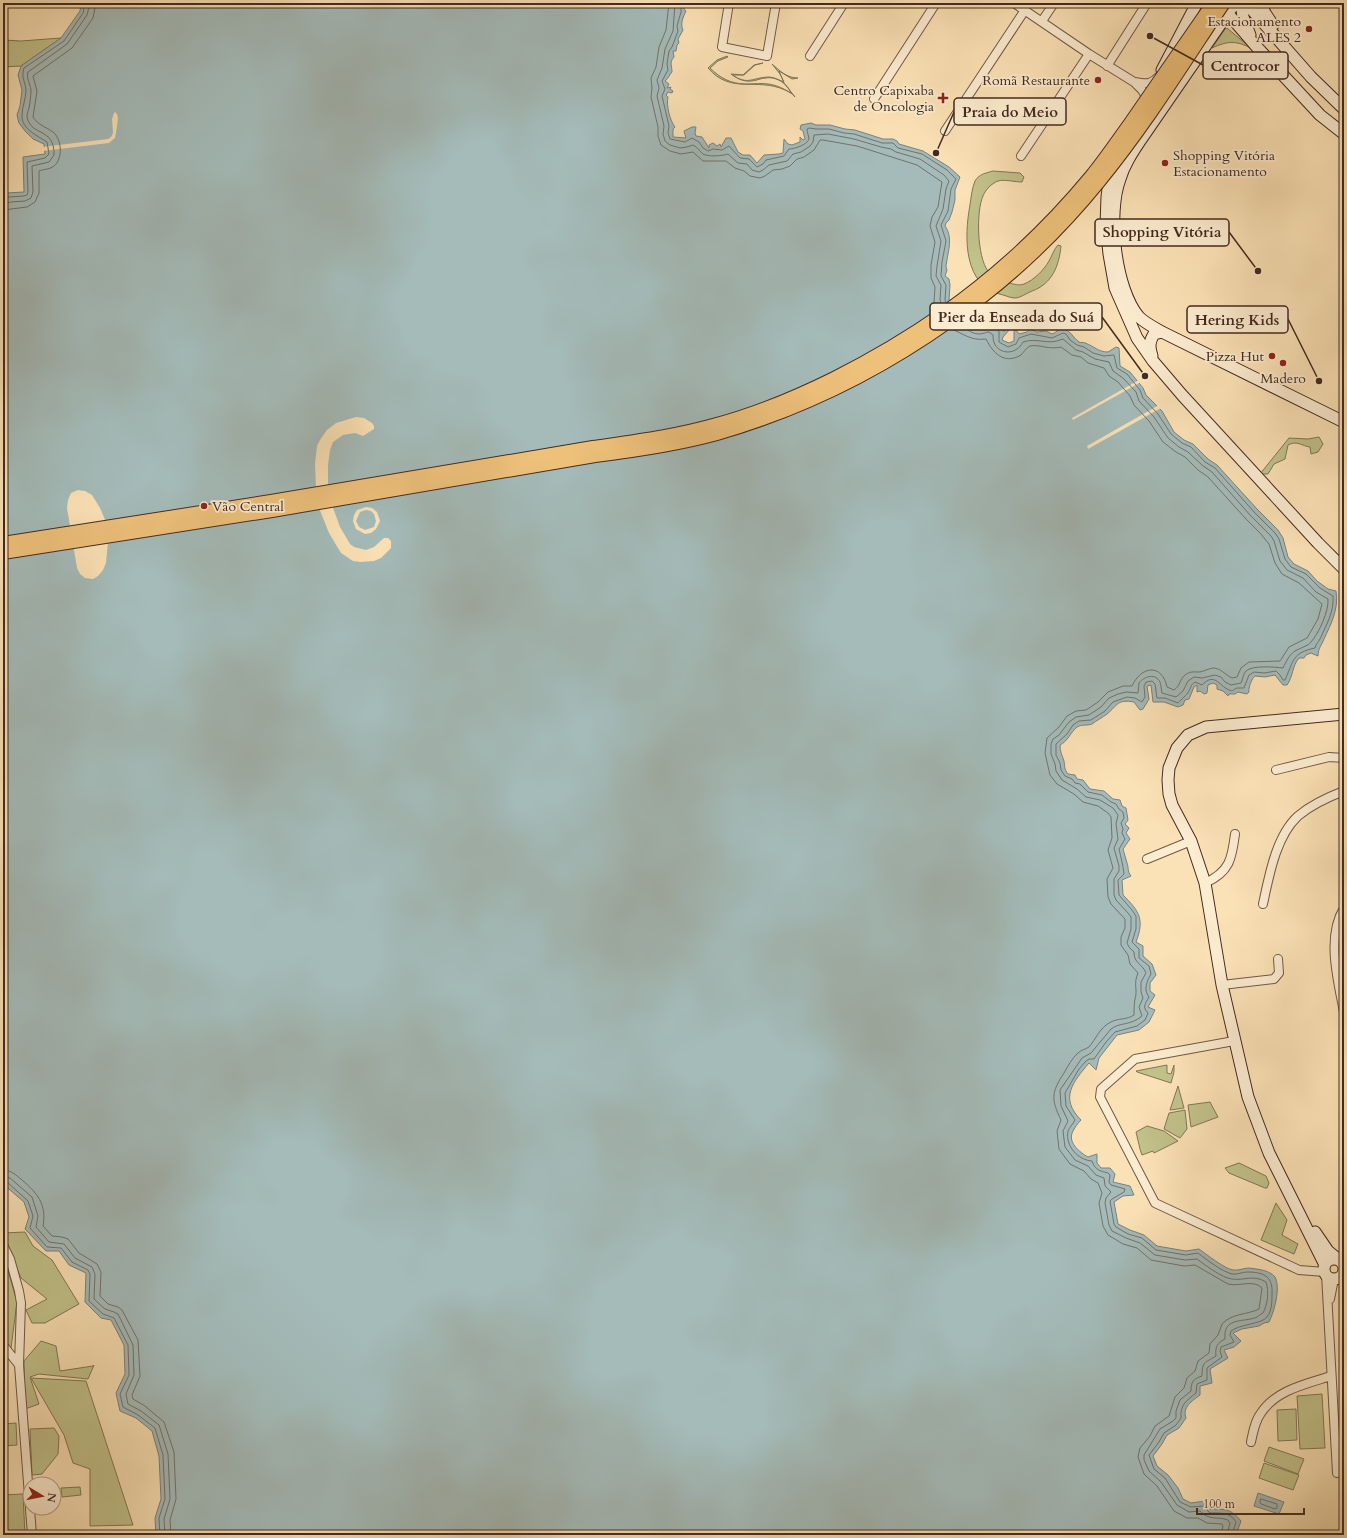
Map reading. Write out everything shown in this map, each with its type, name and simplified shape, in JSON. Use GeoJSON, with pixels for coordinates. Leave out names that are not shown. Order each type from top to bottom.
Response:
{"type":"FeatureCollection","features":[{"type":"Feature","properties":{"kind":"main road"},"geometry":{"type":"LineString","coordinates":[[3,543],[660,437],[731,420],[808,389],[918,330],[960,301],[1017,255],[1055,217],[1092,175],[1213,3]]}},
{"type":"Feature","properties":{"kind":"main road"},"geometry":{"type":"LineString","coordinates":[[3,553],[272,511],[674,444],[716,434],[751,423],[818,396],[924,338],[966,309],[1024,263],[1063,224],[1107,172],[1226,8]]}},
{"type":"Feature","properties":{"kind":"street"},"geometry":{"type":"LineString","coordinates":[[729,3],[722,47],[767,56],[776,3]]}},
{"type":"Feature","properties":{"kind":"street"},"geometry":{"type":"LineString","coordinates":[[810,56],[844,3]]}},
{"type":"Feature","properties":{"kind":"street"},"geometry":{"type":"LineString","coordinates":[[874,99],[936,3]]}},
{"type":"Feature","properties":{"kind":"street"},"geometry":{"type":"LineString","coordinates":[[1014,3],[1107,66],[1134,82],[1145,95],[1144,104]]}},
{"type":"Feature","properties":{"kind":"street"},"geometry":{"type":"LineString","coordinates":[[1042,21],[1054,3]]}},
{"type":"Feature","properties":{"kind":"street"},"geometry":{"type":"LineString","coordinates":[[1107,66],[1147,3]]}},
{"type":"Feature","properties":{"kind":"street"},"geometry":{"type":"LineString","coordinates":[[1197,3],[1124,140],[1109,181],[1106,225],[1115,288],[1132,329],[1153,361],[1182,395],[1318,543],[1344,569]]}},
{"type":"Feature","properties":{"kind":"street"},"geometry":{"type":"LineString","coordinates":[[1218,3],[1226,8],[1255,45],[1320,115],[1344,134]]}},
{"type":"Feature","properties":{"kind":"street"},"geometry":{"type":"LineString","coordinates":[[1235,3],[1226,8],[1129,159],[1120,178],[1114,208],[1114,224],[1119,273],[1131,306],[1141,318],[1162,332],[1344,422]]}},
{"type":"Feature","properties":{"kind":"street"},"geometry":{"type":"LineString","coordinates":[[1241,3],[1243,17],[1255,45]]}},
{"type":"Feature","properties":{"kind":"street"},"geometry":{"type":"LineString","coordinates":[[1246,3],[1344,109]]}},
{"type":"Feature","properties":{"kind":"street"},"geometry":{"type":"LineString","coordinates":[[1261,3],[1265,13],[1289,51]]}},
{"type":"Feature","properties":{"kind":"street"},"geometry":{"type":"LineString","coordinates":[[945,131],[1025,10]]}},
{"type":"Feature","properties":{"kind":"street"},"geometry":{"type":"LineString","coordinates":[[1021,156],[1089,54]]}},
{"type":"Feature","properties":{"kind":"street"},"geometry":{"type":"LineString","coordinates":[[1134,82],[1148,84],[1154,82],[1158,76]]}},
{"type":"Feature","properties":{"kind":"street"},"geometry":{"type":"LineString","coordinates":[[1153,361],[1150,342],[1154,334],[1162,332]]}},
{"type":"Feature","properties":{"kind":"street"},"geometry":{"type":"LineString","coordinates":[[1332,1274],[1269,1153],[1248,1097],[1222,985],[1205,883],[1191,841],[1172,805],[1168,780],[1169,768],[1174,753],[1182,740],[1188,735],[1206,727],[1344,714]]}},
{"type":"Feature","properties":{"kind":"street"},"geometry":{"type":"LineString","coordinates":[[1276,770],[1329,757],[1344,758]]}},
{"type":"Feature","properties":{"kind":"street"},"geometry":{"type":"LineString","coordinates":[[1263,904],[1277,851],[1287,829],[1298,816],[1327,798],[1344,791]]}},
{"type":"Feature","properties":{"kind":"street"},"geometry":{"type":"LineString","coordinates":[[1205,883],[1212,880],[1230,863],[1235,834]]}},
{"type":"Feature","properties":{"kind":"street"},"geometry":{"type":"LineString","coordinates":[[1147,859],[1191,841]]}},
{"type":"Feature","properties":{"kind":"street"},"geometry":{"type":"LineString","coordinates":[[1344,908],[1337,925],[1335,957],[1344,1012]]}},
{"type":"Feature","properties":{"kind":"street"},"geometry":{"type":"LineString","coordinates":[[1222,985],[1274,979],[1279,972],[1280,965],[1278,959]]}},
{"type":"Feature","properties":{"kind":"street"},"geometry":{"type":"LineString","coordinates":[[1234,1041],[1135,1059],[1101,1089],[1100,1097],[1155,1203],[1299,1270],[1332,1274],[1343,1272],[1344,1268],[1341,1261],[1328,1251],[1299,1211]]}},
{"type":"Feature","properties":{"kind":"street"},"geometry":{"type":"LineString","coordinates":[[3,1246],[10,1259],[19,1291],[21,1316],[19,1365],[32,1535]]}},
{"type":"Feature","properties":{"kind":"street"},"geometry":{"type":"LineString","coordinates":[[1337,1473],[1328,1311],[1332,1274],[1330,1259],[1341,1261]]}},
{"type":"Feature","properties":{"kind":"street"},"geometry":{"type":"LineString","coordinates":[[3,1345],[19,1365]]}},
{"type":"Feature","properties":{"kind":"street"},"geometry":{"type":"LineString","coordinates":[[1251,1442],[1260,1413],[1268,1404],[1285,1392],[1331,1376]]}},
{"type":"Feature","properties":{"kind":"green space"},"geometry":{"type":"Polygon","coordinates":[[[1227,28],[1252,49],[1242,44],[1232,42],[1212,48],[1227,28]]]}},
{"type":"Feature","properties":{"kind":"green space"},"geometry":{"type":"Polygon","coordinates":[[[61,38],[21,66],[3,67],[3,40],[21,41],[61,38]]]}},
{"type":"Feature","properties":{"kind":"green space"},"geometry":{"type":"Polygon","coordinates":[[[727,56],[728,57],[718,61],[710,68],[718,75],[731,82],[737,83],[726,81],[717,76],[708,68],[717,60],[727,56]]]}},
{"type":"Feature","properties":{"kind":"green space"},"geometry":{"type":"Polygon","coordinates":[[[763,63],[755,65],[743,75],[754,65],[763,63]]]}},
{"type":"Feature","properties":{"kind":"green space"},"geometry":{"type":"Polygon","coordinates":[[[772,64],[781,72],[794,78],[798,78],[792,79],[779,71],[782,77],[772,64]]]}},
{"type":"Feature","properties":{"kind":"green space"},"geometry":{"type":"Polygon","coordinates":[[[764,77],[773,78],[764,78],[753,81],[743,80],[764,77]]]}},
{"type":"Feature","properties":{"kind":"green space"},"geometry":{"type":"Polygon","coordinates":[[[745,84],[768,84],[774,85],[785,90],[775,86],[745,84]]]}},
{"type":"Feature","properties":{"kind":"green space"},"geometry":{"type":"Polygon","coordinates":[[[993,171],[1020,173],[1024,177],[1022,182],[1000,180],[989,187],[983,196],[979,212],[979,234],[984,264],[988,271],[1003,281],[1016,285],[1024,284],[1042,271],[1058,245],[1061,246],[1056,267],[1045,284],[1017,298],[990,290],[980,282],[973,271],[969,259],[967,231],[973,187],[975,181],[979,177],[993,171]]]}},
{"type":"Feature","properties":{"kind":"green space"},"geometry":{"type":"Polygon","coordinates":[[[1319,437],[1323,444],[1318,452],[1311,454],[1310,447],[1297,443],[1288,445],[1285,459],[1274,464],[1268,474],[1260,474],[1289,438],[1308,439],[1319,437]]]}},
{"type":"Feature","properties":{"kind":"green space"},"geometry":{"type":"Polygon","coordinates":[[[1167,1065],[1167,1073],[1171,1074],[1174,1065],[1171,1083],[1136,1071],[1167,1065]]]}},
{"type":"Feature","properties":{"kind":"green space"},"geometry":{"type":"Polygon","coordinates":[[[1178,1086],[1184,1108],[1170,1110],[1178,1086]]]}},
{"type":"Feature","properties":{"kind":"green space"},"geometry":{"type":"Polygon","coordinates":[[[1210,1102],[1218,1117],[1191,1127],[1188,1105],[1210,1102]]]}},
{"type":"Feature","properties":{"kind":"green space"},"geometry":{"type":"Polygon","coordinates":[[[1185,1110],[1187,1129],[1180,1138],[1164,1129],[1169,1113],[1185,1110]]]}},
{"type":"Feature","properties":{"kind":"green space"},"geometry":{"type":"Polygon","coordinates":[[[1147,1126],[1164,1131],[1178,1141],[1154,1153],[1153,1151],[1142,1155],[1136,1132],[1147,1126]]]}},
{"type":"Feature","properties":{"kind":"green space"},"geometry":{"type":"Polygon","coordinates":[[[1239,1163],[1266,1176],[1269,1183],[1267,1188],[1229,1173],[1225,1168],[1239,1163]]]}},
{"type":"Feature","properties":{"kind":"green space"},"geometry":{"type":"Polygon","coordinates":[[[1276,1203],[1287,1220],[1282,1235],[1298,1244],[1294,1254],[1261,1240],[1276,1203]]]}},
{"type":"Feature","properties":{"kind":"green space"},"geometry":{"type":"Polygon","coordinates":[[[25,1232],[33,1246],[52,1260],[79,1304],[45,1323],[32,1323],[26,1310],[47,1299],[21,1278],[3,1235],[3,1233],[25,1232]]]}},
{"type":"Feature","properties":{"kind":"green space"},"geometry":{"type":"Polygon","coordinates":[[[3,1258],[5,1260],[17,1302],[11,1348],[3,1340],[3,1258]]]}},
{"type":"Feature","properties":{"kind":"green space"},"geometry":{"type":"Polygon","coordinates":[[[41,1341],[56,1346],[60,1371],[94,1365],[88,1379],[39,1374],[30,1377],[39,1404],[25,1409],[24,1361],[41,1341]]]}},
{"type":"Feature","properties":{"kind":"green space"},"geometry":{"type":"Polygon","coordinates":[[[31,1378],[86,1381],[133,1525],[90,1526],[90,1469],[73,1463],[64,1435],[31,1378]]]}},
{"type":"Feature","properties":{"kind":"green space"},"geometry":{"type":"Polygon","coordinates":[[[1322,1394],[1325,1448],[1300,1449],[1297,1396],[1322,1394]]]}},
{"type":"Feature","properties":{"kind":"green space"},"geometry":{"type":"Polygon","coordinates":[[[1296,1409],[1297,1440],[1278,1441],[1277,1410],[1296,1409]]]}},
{"type":"Feature","properties":{"kind":"green space"},"geometry":{"type":"Polygon","coordinates":[[[16,1423],[17,1445],[3,1446],[3,1424],[16,1423]]]}},
{"type":"Feature","properties":{"kind":"green space"},"geometry":{"type":"Polygon","coordinates":[[[54,1428],[59,1436],[58,1454],[42,1474],[32,1475],[30,1429],[54,1428]]]}},
{"type":"Feature","properties":{"kind":"green space"},"geometry":{"type":"Polygon","coordinates":[[[1269,1447],[1304,1459],[1298,1474],[1264,1461],[1269,1447]]]}},
{"type":"Feature","properties":{"kind":"green space"},"geometry":{"type":"Polygon","coordinates":[[[1264,1463],[1299,1475],[1293,1490],[1259,1478],[1264,1463]]]}},
{"type":"Feature","properties":{"kind":"green space"},"geometry":{"type":"Polygon","coordinates":[[[80,1487],[81,1495],[62,1497],[62,1488],[80,1487]]]}},
{"type":"Feature","properties":{"kind":"green space"},"geometry":{"type":"Polygon","coordinates":[[[22,1494],[22,1516],[24,1516],[25,1535],[3,1535],[3,1495],[22,1494]]]}},
{"type":"Feature","properties":{"kind":"water"},"geometry":{"type":"Polygon","coordinates":[[[81,3],[685,3],[684,9],[686,11],[682,23],[683,30],[678,39],[679,43],[676,51],[673,51],[674,57],[671,62],[672,72],[665,81],[669,84],[667,88],[671,87],[670,89],[673,91],[672,93],[668,92],[666,95],[668,97],[670,117],[675,127],[673,129],[673,137],[686,138],[684,131],[692,127],[696,127],[696,136],[702,137],[709,148],[709,145],[713,143],[717,146],[720,144],[721,147],[726,138],[731,138],[738,152],[743,155],[750,155],[757,163],[764,155],[783,153],[784,139],[788,144],[792,145],[800,142],[800,137],[803,140],[805,139],[803,131],[800,129],[801,125],[811,123],[816,125],[830,125],[855,130],[883,139],[893,139],[899,144],[923,151],[949,167],[960,177],[955,190],[955,200],[952,212],[945,226],[948,231],[950,241],[945,276],[949,279],[950,285],[949,300],[954,302],[957,315],[969,318],[972,323],[979,325],[992,320],[996,322],[995,325],[1003,328],[1003,331],[1010,329],[1002,340],[1009,343],[1014,341],[1014,331],[1016,330],[1019,334],[1027,332],[1030,329],[1037,332],[1046,331],[1052,334],[1059,330],[1065,329],[1079,342],[1088,344],[1101,351],[1108,352],[1116,347],[1119,348],[1120,366],[1130,372],[1143,388],[1146,395],[1162,411],[1174,432],[1184,440],[1193,444],[1208,459],[1217,465],[1278,530],[1283,538],[1288,557],[1294,564],[1308,571],[1317,581],[1328,589],[1336,591],[1337,598],[1334,616],[1319,649],[1318,656],[1311,653],[1306,655],[1304,658],[1299,658],[1295,664],[1287,685],[1283,685],[1275,675],[1265,677],[1255,676],[1247,694],[1238,692],[1235,694],[1229,694],[1228,696],[1223,691],[1217,689],[1217,685],[1213,683],[1208,685],[1207,693],[1204,694],[1200,691],[1197,692],[1197,685],[1194,687],[1189,699],[1185,700],[1183,705],[1178,707],[1164,702],[1153,702],[1151,685],[1147,686],[1149,699],[1143,709],[1140,710],[1134,702],[1121,702],[1092,724],[1077,727],[1060,745],[1065,769],[1068,774],[1075,775],[1077,779],[1083,780],[1090,789],[1104,791],[1113,799],[1120,800],[1122,806],[1126,808],[1128,820],[1125,824],[1129,828],[1126,833],[1130,839],[1123,849],[1131,876],[1122,880],[1123,895],[1137,911],[1140,927],[1136,942],[1143,946],[1143,956],[1152,964],[1156,975],[1150,983],[1150,991],[1155,995],[1148,1007],[1155,1010],[1149,1022],[1139,1030],[1117,1035],[1099,1058],[1096,1070],[1089,1063],[1078,1077],[1071,1090],[1071,1104],[1074,1112],[1081,1120],[1073,1131],[1073,1143],[1088,1157],[1097,1154],[1097,1163],[1101,1168],[1110,1168],[1115,1174],[1113,1182],[1130,1186],[1134,1195],[1123,1196],[1114,1202],[1118,1224],[1144,1235],[1157,1246],[1186,1251],[1199,1249],[1225,1267],[1233,1270],[1249,1268],[1263,1270],[1273,1275],[1277,1282],[1276,1300],[1269,1322],[1233,1333],[1241,1341],[1234,1347],[1224,1350],[1228,1358],[1210,1369],[1212,1383],[1200,1386],[1200,1395],[1191,1402],[1185,1411],[1186,1418],[1179,1428],[1167,1435],[1153,1456],[1157,1466],[1168,1475],[1178,1488],[1183,1499],[1191,1503],[1205,1501],[1210,1509],[1228,1510],[1234,1514],[1241,1521],[1236,1535],[156,1535],[155,1518],[161,1499],[159,1456],[152,1431],[136,1418],[120,1411],[116,1393],[125,1374],[124,1345],[111,1320],[101,1318],[85,1302],[86,1273],[69,1265],[59,1251],[46,1251],[25,1229],[29,1217],[24,1202],[3,1184],[3,197],[6,193],[24,192],[23,157],[45,154],[44,144],[33,139],[19,123],[17,115],[22,90],[18,75],[21,66],[61,38],[80,11],[81,3]]]}},
{"type":"Feature","properties":{"kind":"water"},"geometry":{"type":"Polygon","coordinates":[[[1258,1493],[1284,1502],[1279,1514],[1254,1506],[1258,1493]]]}},
{"type":"Feature","properties":{"kind":"pier"},"geometry":{"type":"Polygon","coordinates":[[[115,112],[118,118],[116,133],[115,138],[109,143],[43,151],[42,147],[108,139],[113,133],[112,119],[115,112]]]}},
{"type":"Feature","properties":{"kind":"pier"},"geometry":{"type":"Polygon","coordinates":[[[890,341],[885,367],[596,461],[332,505],[340,527],[350,544],[354,547],[366,550],[374,547],[384,538],[388,538],[391,541],[391,548],[381,558],[374,561],[353,561],[341,553],[329,533],[319,508],[108,542],[106,563],[98,576],[93,579],[85,578],[80,574],[77,568],[67,508],[71,493],[78,490],[85,491],[92,495],[106,522],[316,488],[315,464],[317,446],[320,440],[327,430],[336,423],[356,417],[364,418],[372,423],[374,429],[363,436],[355,433],[343,435],[333,442],[330,450],[328,465],[328,486],[633,437],[692,425],[746,409],[812,382],[890,341]]]}},
{"type":"Feature","properties":{"kind":"pier"},"geometry":{"type":"Polygon","coordinates":[[[1139,380],[1141,382],[1073,420],[1072,418],[1139,380]]]}},
{"type":"Feature","properties":{"kind":"pier"},"geometry":{"type":"Polygon","coordinates":[[[1159,405],[1161,408],[1088,449],[1087,446],[1159,405]]]}},
{"type":"Feature","properties":{"kind":"pier"},"geometry":{"type":"Polygon","coordinates":[[[366,507],[372,508],[377,512],[380,521],[376,529],[371,533],[365,534],[356,529],[353,521],[357,510],[366,507]],[[366,510],[360,512],[356,521],[359,527],[365,530],[374,527],[376,521],[374,514],[371,511],[366,510]]]}},
{"type":"Feature","properties":{"kind":"place","name":"Estacionamento ALES 2"},"geometry":{"type":"Point","coordinates":[1309,29]}},
{"type":"Feature","properties":{"kind":"place","name":"Centrocor"},"geometry":{"type":"Point","coordinates":[1150,36]}},
{"type":"Feature","properties":{"kind":"place","name":"Romã Restaurante"},"geometry":{"type":"Point","coordinates":[1098,80]}},
{"type":"Feature","properties":{"kind":"place","name":"Centro Capixaba de Oncologia"},"geometry":{"type":"Point","coordinates":[943,98]}},
{"type":"Feature","properties":{"kind":"place","name":"Praia do Meio"},"geometry":{"type":"Point","coordinates":[936,153]}},
{"type":"Feature","properties":{"kind":"place","name":"Shopping Vitória Estacionamento"},"geometry":{"type":"Point","coordinates":[1165,163]}},
{"type":"Feature","properties":{"kind":"place","name":"Shopping Vitória"},"geometry":{"type":"Point","coordinates":[1258,271]}},
{"type":"Feature","properties":{"kind":"place","name":"Pizza Hut"},"geometry":{"type":"Point","coordinates":[1272,356]}},
{"type":"Feature","properties":{"kind":"place","name":"Madero"},"geometry":{"type":"Point","coordinates":[1283,363]}},
{"type":"Feature","properties":{"kind":"place","name":"Pier da Enseada do Suá"},"geometry":{"type":"Point","coordinates":[1145,376]}},
{"type":"Feature","properties":{"kind":"place","name":"Hering Kids"},"geometry":{"type":"Point","coordinates":[1319,381]}},
{"type":"Feature","properties":{"kind":"place","name":"Vão Central"},"geometry":{"type":"Point","coordinates":[204,506]}}]}
